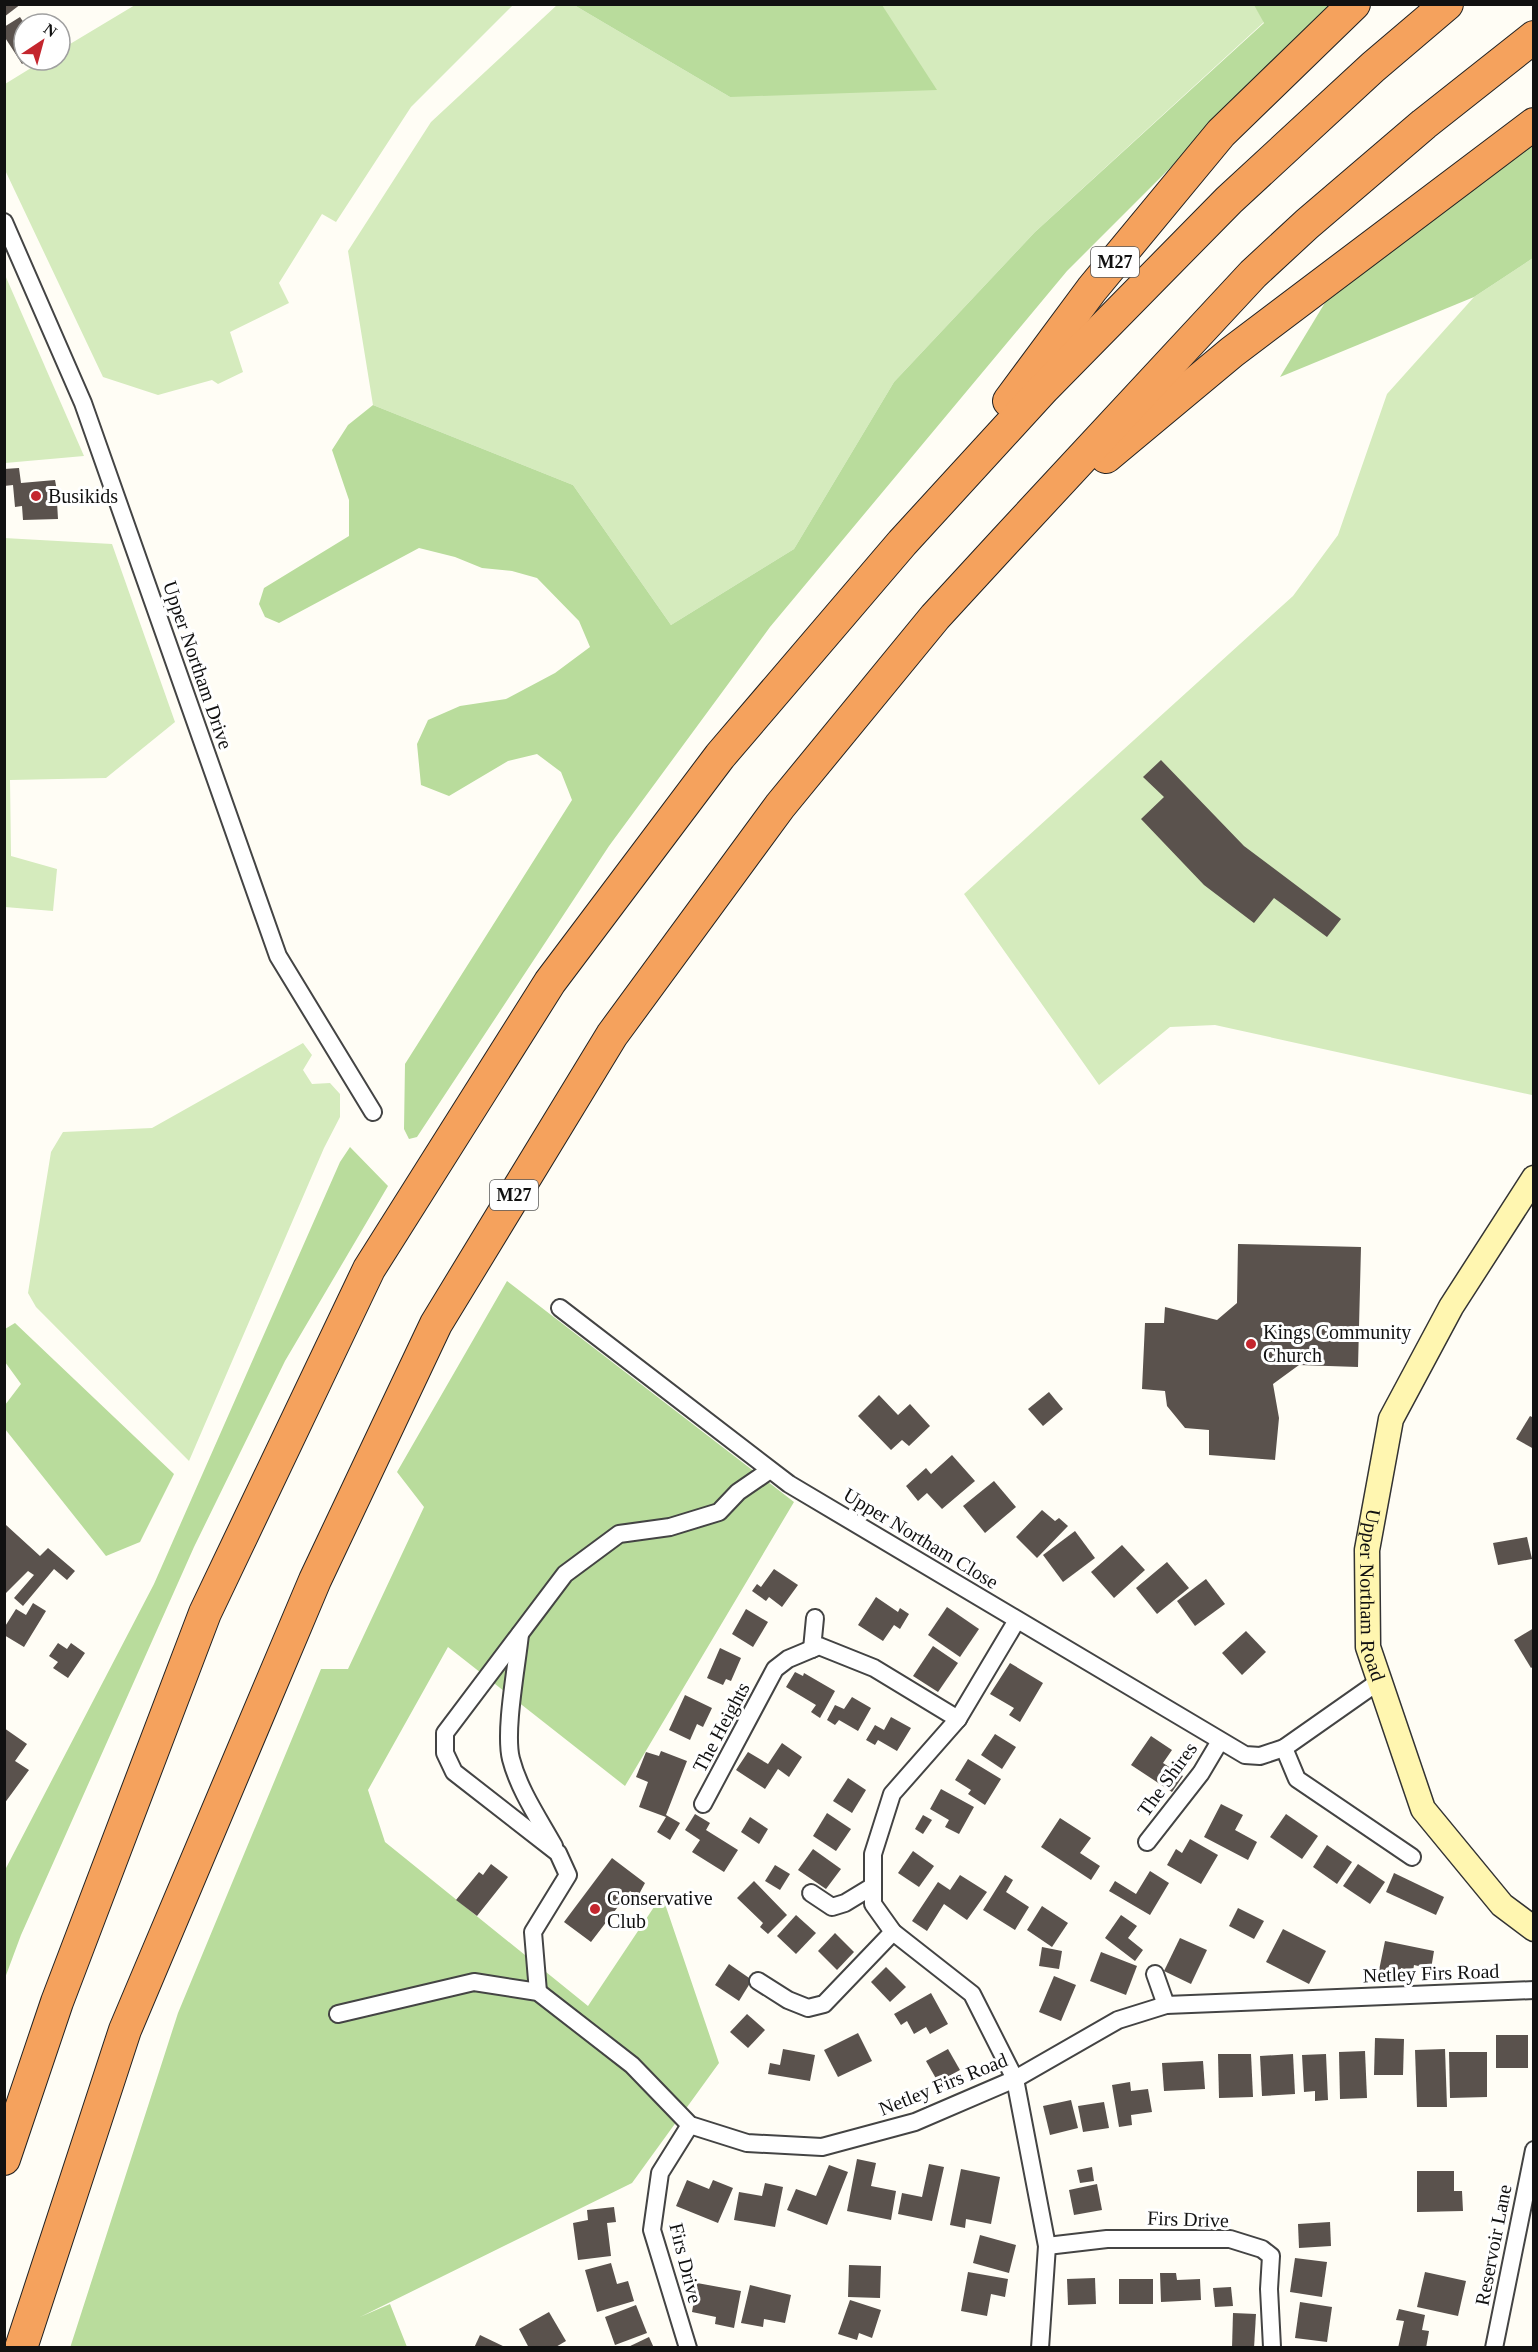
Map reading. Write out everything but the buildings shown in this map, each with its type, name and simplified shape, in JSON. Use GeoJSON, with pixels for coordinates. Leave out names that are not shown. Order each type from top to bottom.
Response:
{"type":"FeatureCollection","features":[{"type":"Feature","properties":{"kind":"highway","name":"M27"},"geometry":{"type":"LineString","coordinates":[[902,543],[1092,289],[1221,133],[1354,4]]}},
{"type":"Feature","properties":{"kind":"highway","name":"M27"},"geometry":{"type":"LineString","coordinates":[[4,2159],[57,2002],[205,1613],[369,1269],[550,982],[720,756],[902,543],[1044,388],[1229,200],[1373,67],[1447,4]]}},
{"type":"Feature","properties":{"kind":"highway","name":"M27"},"geometry":{"type":"LineString","coordinates":[[21,2348],[125,2030],[315,1580],[436,1323],[612,1035],[780,806],[935,617],[1004,542],[1253,274],[1307,224],[1424,124],[1533,37]]}},
{"type":"Feature","properties":{"kind":"highway","name":"M27"},"geometry":{"type":"LineString","coordinates":[[1004,542],[1232,352],[1533,124]]}},
{"type":"Feature","properties":{"kind":"main road","name":"Upper Northam Road"},"geometry":{"type":"LineString","coordinates":[[1533,1178],[1451,1306],[1391,1419],[1367,1550],[1368,1647],[1423,1809],[1502,1905],[1533,1929]]}},
{"type":"Feature","properties":{"kind":"street","name":"Upper Northam Drive"},"geometry":{"type":"LineString","coordinates":[[4,222],[83,403],[278,956],[373,1112]]}},
{"type":"Feature","properties":{"kind":"street","name":"Upper Northam Close"},"geometry":{"type":"LineString","coordinates":[[560,1308],[789,1484],[1245,1755],[1260,1755],[1284,1748],[1378,1682]]}},
{"type":"Feature","properties":{"kind":"street"},"geometry":{"type":"LineString","coordinates":[[558,1853],[454,1772],[445,1753],[445,1733],[565,1574],[619,1534],[670,1527],[719,1512],[738,1492],[770,1470]]}},
{"type":"Feature","properties":{"kind":"street"},"geometry":{"type":"LineString","coordinates":[[815,1617],[812,1649],[819,1646],[874,1668],[958,1719]]}},
{"type":"Feature","properties":{"kind":"street"},"geometry":{"type":"LineString","coordinates":[[1017,1620],[958,1719],[892,1794],[873,1854],[873,1904],[893,1932],[972,1994],[1015,2079],[1047,2246],[1040,2348]]}},
{"type":"Feature","properties":{"kind":"street"},"geometry":{"type":"LineString","coordinates":[[520,1633],[510,1723],[511,1758],[525,1791],[568,1875],[533,1932],[538,1992]]}},
{"type":"Feature","properties":{"kind":"street","name":"The Heights"},"geometry":{"type":"LineString","coordinates":[[704,1804],[775,1669],[788,1659],[812,1649]]}},
{"type":"Feature","properties":{"kind":"street","name":"The Shires"},"geometry":{"type":"LineString","coordinates":[[1147,1842],[1201,1773],[1220,1741]]}},
{"type":"Feature","properties":{"kind":"street"},"geometry":{"type":"LineString","coordinates":[[1284,1748],[1297,1779],[1412,1857]]}},
{"type":"Feature","properties":{"kind":"street"},"geometry":{"type":"LineString","coordinates":[[812,1893],[832,1906],[845,1903],[873,1886]]}},
{"type":"Feature","properties":{"kind":"street"},"geometry":{"type":"LineString","coordinates":[[758,1981],[788,2000],[808,2008],[825,2004],[893,1932]]}},
{"type":"Feature","properties":{"kind":"street"},"geometry":{"type":"LineString","coordinates":[[1155,1974],[1166,2005]]}},
{"type":"Feature","properties":{"kind":"street","name":"Netley Firs Road"},"geometry":{"type":"LineString","coordinates":[[338,2014],[474,1982],[538,1992],[632,2065],[690,2125],[747,2143],[822,2147],[915,2122],[1015,2079],[1118,2020],[1166,2005],[1533,1990]]}},
{"type":"Feature","properties":{"kind":"street","name":"Firs Drive"},"geometry":{"type":"LineString","coordinates":[[688,2348],[652,2230],[660,2173],[690,2125]]}},
{"type":"Feature","properties":{"kind":"street","name":"Reservoir Lane"},"geometry":{"type":"LineString","coordinates":[[1494,2348],[1533,2150]]}},
{"type":"Feature","properties":{"kind":"street","name":"Firs Drive"},"geometry":{"type":"LineString","coordinates":[[1047,2246],[1107,2239],[1230,2239],[1262,2249],[1271,2256],[1269,2289],[1272,2347]]}},
{"type":"Feature","properties":{"kind":"green space"},"geometry":{"type":"Polygon","coordinates":[[[1254,4],[1264,22],[1035,232],[894,382],[794,549],[671,625],[573,485],[373,405],[348,251],[431,122],[557,5],[574,5],[730,97],[881,5],[1254,4]]]}},
{"type":"Feature","properties":{"kind":"green space"},"geometry":{"type":"Polygon","coordinates":[[[135,5],[513,5],[411,107],[336,222],[322,214],[279,283],[289,303],[230,332],[243,372],[218,384],[212,380],[158,395],[103,377],[5,170],[5,84],[24,72],[72,72],[72,43],[135,5]]]}},
{"type":"Feature","properties":{"kind":"green space"},"geometry":{"type":"Polygon","coordinates":[[[574,5],[882,5],[937,90],[730,97],[574,5]]]}},
{"type":"Feature","properties":{"kind":"green space"},"geometry":{"type":"Polygon","coordinates":[[[1254,5],[1333,5],[1067,271],[770,627],[609,846],[417,1137],[409,1139],[404,1129],[405,1064],[572,800],[561,772],[537,754],[508,761],[449,796],[421,785],[417,744],[428,720],[460,706],[506,699],[555,673],[590,647],[579,621],[537,578],[512,571],[482,568],[455,557],[419,548],[279,623],[265,617],[259,604],[264,588],[349,536],[349,500],[332,450],[348,425],[373,405],[573,485],[671,625],[794,549],[894,382],[1035,232],[1264,23],[1254,5]]]}},
{"type":"Feature","properties":{"kind":"green space"},"geometry":{"type":"Polygon","coordinates":[[[1533,124],[1533,258],[1474,297],[1280,377],[1349,263],[1533,124]]]}},
{"type":"Feature","properties":{"kind":"green space"},"geometry":{"type":"Polygon","coordinates":[[[1533,258],[1534,1093],[1532,1095],[1215,1025],[1170,1027],[1099,1085],[964,894],[1293,596],[1338,535],[1387,394],[1474,297],[1533,258]]]}},
{"type":"Feature","properties":{"kind":"green space"},"geometry":{"type":"Polygon","coordinates":[[[5,275],[84,456],[5,463],[5,275]]]}},
{"type":"Feature","properties":{"kind":"green space"},"geometry":{"type":"Polygon","coordinates":[[[4,538],[112,544],[175,722],[106,778],[10,780],[11,856],[57,869],[53,911],[5,907],[4,538]]]}},
{"type":"Feature","properties":{"kind":"green space"},"geometry":{"type":"Polygon","coordinates":[[[303,1043],[312,1055],[303,1070],[312,1084],[330,1083],[340,1094],[340,1117],[324,1148],[189,1461],[36,1307],[28,1293],[51,1152],[63,1132],[152,1128],[303,1043]]]}},
{"type":"Feature","properties":{"kind":"green space"},"geometry":{"type":"Polygon","coordinates":[[[350,1147],[388,1186],[285,1361],[194,1547],[21,1935],[5,1978],[5,1870],[154,1584],[340,1162],[350,1147]]]}},
{"type":"Feature","properties":{"kind":"green space"},"geometry":{"type":"Polygon","coordinates":[[[507,1281],[794,1502],[625,1786],[448,1647],[368,1790],[385,1842],[588,2006],[662,1895],[719,2063],[632,2183],[360,2317],[390,2304],[407,2347],[70,2348],[178,2013],[321,1669],[348,1669],[424,1507],[397,1472],[507,1281]]]}},
{"type":"Feature","properties":{"kind":"green space"},"geometry":{"type":"Polygon","coordinates":[[[15,1323],[174,1474],[140,1542],[106,1556],[5,1429],[5,1405],[21,1384],[5,1362],[5,1329],[15,1323]]]}},
{"type":"Feature","properties":{"kind":"place","name":"Busikids"},"geometry":{"type":"Point","coordinates":[36,496]}},
{"type":"Feature","properties":{"kind":"place","name":"Kings Community Church"},"geometry":{"type":"Point","coordinates":[1251,1344]}},
{"type":"Feature","properties":{"kind":"place","name":"Conservative Club"},"geometry":{"type":"Point","coordinates":[595,1909]}}]}
